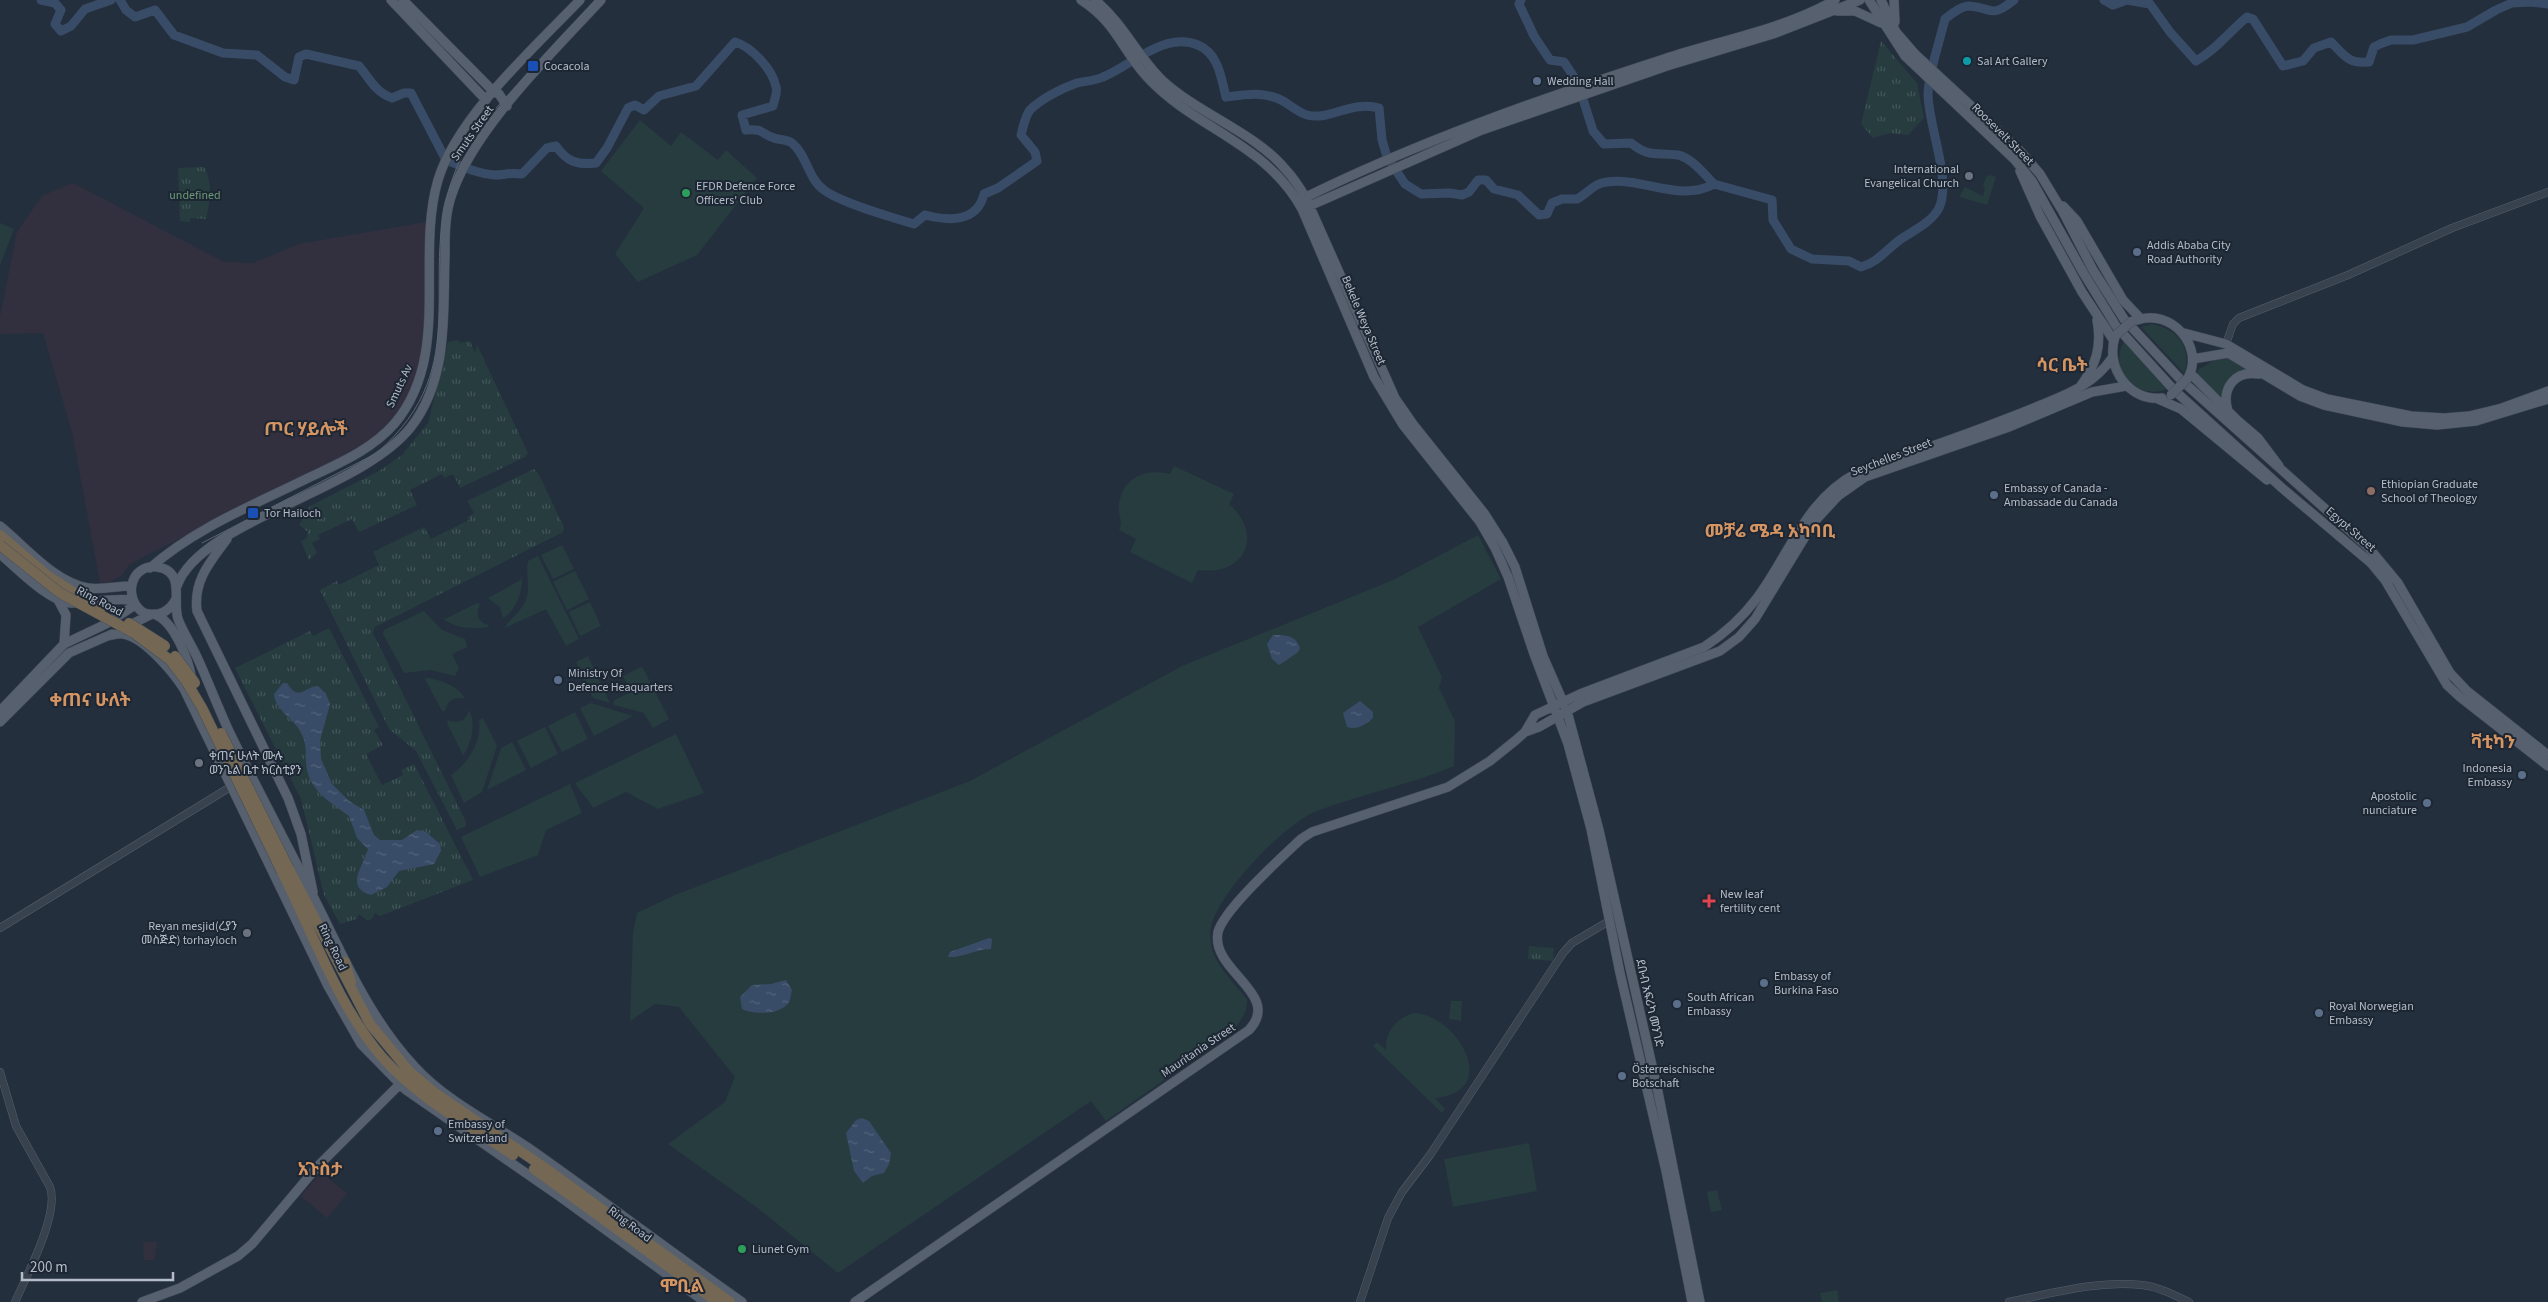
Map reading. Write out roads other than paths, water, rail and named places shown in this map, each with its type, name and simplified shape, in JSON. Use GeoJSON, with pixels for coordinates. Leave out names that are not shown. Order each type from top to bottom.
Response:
{"type":"FeatureCollection","features":[{"type":"Feature","properties":{"kind":"highway","name":"Ring Road"},"geometry":{"type":"LineString","coordinates":[[0,535],[48,576],[81,597],[146,632],[178,660],[205,700],[338,987],[362,1030],[382,1056],[414,1087],[538,1172],[717,1302]]}},
{"type":"Feature","properties":{"kind":"highway","name":"Ring Road"},"geometry":{"type":"LineString","coordinates":[[0,545],[60,593],[134,633],[170,660],[197,700],[285,871]]}},
{"type":"Feature","properties":{"kind":"highway"},"geometry":{"type":"LineString","coordinates":[[285,871],[354,995]]}},
{"type":"Feature","properties":{"kind":"highway"},"geometry":{"type":"LineString","coordinates":[[345,962],[354,995]]}},
{"type":"Feature","properties":{"kind":"highway"},"geometry":{"type":"LineString","coordinates":[[318,963],[338,987]]}},
{"type":"Feature","properties":{"kind":"highway","name":"Ring Road"},"geometry":{"type":"LineString","coordinates":[[354,995],[380,1039],[399,1061],[434,1093],[548,1170],[730,1302]]}},
{"type":"Feature","properties":{"kind":"main road"},"geometry":{"type":"LineString","coordinates":[[391,0],[486,100],[580,0]]}},
{"type":"Feature","properties":{"kind":"main road"},"geometry":{"type":"LineString","coordinates":[[403,0],[507,106]]}},
{"type":"Feature","properties":{"kind":"main road","name":"Smuts Street"},"geometry":{"type":"LineString","coordinates":[[228,537],[356,472],[378,458],[402,439],[424,408],[439,362],[444,311],[445,235],[450,199],[457,178],[466,161],[507,106],[601,0]]}},
{"type":"Feature","properties":{"kind":"main road","name":"Bekele Weya Street"},"geometry":{"type":"LineString","coordinates":[[1081,0],[1112,26],[1174,100],[1269,166],[1304,204],[1378,375],[1403,425],[1480,522],[1491,540],[1508,577],[1558,716]]}},
{"type":"Feature","properties":{"kind":"main road"},"geometry":{"type":"LineString","coordinates":[[1095,0],[1118,21],[1139,59],[1181,96],[1275,158],[1286,169],[1300,189],[1304,204],[1316,220],[1378,375]]}},
{"type":"Feature","properties":{"kind":"main road"},"geometry":{"type":"LineString","coordinates":[[1304,204],[1383,163],[1478,123],[1773,34],[1832,4],[1860,0]]}},
{"type":"Feature","properties":{"kind":"main road","name":"Roosevelt Street"},"geometry":{"type":"LineString","coordinates":[[1869,0],[1905,56],[1923,68]]}},
{"type":"Feature","properties":{"kind":"main road","name":"Roosevelt Street"},"geometry":{"type":"LineString","coordinates":[[1881,0],[1896,32],[1923,68],[2018,164],[2042,197],[2116,334]]}},
{"type":"Feature","properties":{"kind":"main road"},"geometry":{"type":"LineString","coordinates":[[1894,0],[1893,13],[1896,32]]}},
{"type":"Feature","properties":{"kind":"main road"},"geometry":{"type":"LineString","coordinates":[[1832,4],[1854,11],[1883,24]]}},
{"type":"Feature","properties":{"kind":"main road"},"geometry":{"type":"LineString","coordinates":[[1300,189],[1321,195],[1391,170],[1482,130],[1578,93]]}},
{"type":"Feature","properties":{"kind":"main road","name":"Roosevelt Street"},"geometry":{"type":"LineString","coordinates":[[1952,96],[2021,152],[2040,174],[2056,199],[2093,270],[2132,320]]}},
{"type":"Feature","properties":{"kind":"main road","name":"Smuts Street"},"geometry":{"type":"LineString","coordinates":[[443,164],[451,148],[486,100]]}},
{"type":"Feature","properties":{"kind":"main road","name":"Smuts Av"},"geometry":{"type":"LineString","coordinates":[[150,568],[191,536],[344,461],[381,437],[395,423],[404,410],[423,365],[427,342],[430,219],[443,164]]}},
{"type":"Feature","properties":{"kind":"main road"},"geometry":{"type":"LineString","coordinates":[[2018,164],[2021,175],[2040,216],[2097,317],[2116,334]]}},
{"type":"Feature","properties":{"kind":"main road"},"geometry":{"type":"LineString","coordinates":[[1316,220],[1321,195]]}},
{"type":"Feature","properties":{"kind":"main road"},"geometry":{"type":"LineString","coordinates":[[2056,199],[2072,214],[2123,300],[2132,320]]}},
{"type":"Feature","properties":{"kind":"main road"},"geometry":{"type":"LineString","coordinates":[[2078,389],[2091,371],[2099,348],[2097,317]]}},
{"type":"Feature","properties":{"kind":"main road"},"geometry":{"type":"LineString","coordinates":[[2280,486],[2269,482],[2250,469],[2182,410],[2158,399],[2137,393],[2126,386],[2120,378],[2112,358],[2116,334],[2132,320],[2159,319],[2184,333],[2226,344],[2303,390],[2319,396],[2437,425],[2476,422],[2548,399]]}},
{"type":"Feature","properties":{"kind":"main road","name":"Egypt Street"},"geometry":{"type":"LineString","coordinates":[[2132,320],[2180,380],[2282,473],[2369,548],[2389,570],[2410,602],[2443,663],[2467,691],[2548,755]]}},
{"type":"Feature","properties":{"kind":"main road"},"geometry":{"type":"LineString","coordinates":[[2158,399],[2171,395],[2189,376],[2193,359],[2191,344],[2184,333]]}},
{"type":"Feature","properties":{"kind":"main road","name":"Egypt Street"},"geometry":{"type":"LineString","coordinates":[[2116,334],[2174,390],[2280,486],[2371,563],[2385,580],[2447,685],[2548,766]]}},
{"type":"Feature","properties":{"kind":"main road"},"geometry":{"type":"LineString","coordinates":[[2193,359],[2228,353],[2292,393],[2324,405],[2411,419],[2469,416],[2502,408],[2548,391]]}},
{"type":"Feature","properties":{"kind":"main road","name":"Seychelles Street"},"geometry":{"type":"LineString","coordinates":[[1554,706],[1685,656],[1720,636],[1758,597],[1816,505],[1832,490],[1856,473],[1979,430],[2078,389],[2101,373],[2112,358]]}},
{"type":"Feature","properties":{"kind":"main road"},"geometry":{"type":"LineString","coordinates":[[2228,411],[2226,396],[2230,384],[2237,376],[2246,373],[2260,374]]}},
{"type":"Feature","properties":{"kind":"main road","name":"ደቡብ አፍሪካ መንገድ"},"geometry":{"type":"LineString","coordinates":[[1378,375],[1413,424],[1484,513],[1503,543],[1515,567],[1543,656],[1567,711],[1599,830],[1658,1092],[1700,1302]]}},
{"type":"Feature","properties":{"kind":"main road"},"geometry":{"type":"LineString","coordinates":[[2189,376],[2266,446],[2282,473]]}},
{"type":"Feature","properties":{"kind":"main road","name":"Seychelles Street"},"geometry":{"type":"LineString","coordinates":[[1558,716],[1605,693],[1700,661],[1720,652],[1739,637],[1755,618],[1814,522],[1827,506],[1854,483],[2009,427],[2092,392],[2126,386]]}},
{"type":"Feature","properties":{"kind":"main road"},"geometry":{"type":"LineString","coordinates":[[0,526],[45,565],[74,583],[96,588],[131,586]]}},
{"type":"Feature","properties":{"kind":"main road"},"geometry":{"type":"LineString","coordinates":[[2,715],[69,653],[168,610],[176,599],[177,586],[181,575],[195,559],[228,537]]}},
{"type":"Feature","properties":{"kind":"main road"},"geometry":{"type":"LineString","coordinates":[[228,537],[200,578],[196,602],[197,611],[288,798],[301,834],[314,899]]}},
{"type":"Feature","properties":{"kind":"main road"},"geometry":{"type":"LineString","coordinates":[[0,554],[37,585],[57,598],[70,603],[107,598],[133,602],[153,615],[164,618],[186,656],[193,686],[193,706]]}},
{"type":"Feature","properties":{"kind":"main road"},"geometry":{"type":"LineString","coordinates":[[133,602],[131,586],[138,574],[150,568],[164,569],[170,574],[177,586]]}},
{"type":"Feature","properties":{"kind":"main road"},"geometry":{"type":"LineString","coordinates":[[57,598],[66,614],[64,644]]}},
{"type":"Feature","properties":{"kind":"main road","name":"Ring Road"},"geometry":{"type":"LineString","coordinates":[[176,599],[176,611],[180,624],[260,795],[345,962],[385,1031],[425,1078],[550,1163],[742,1302]]}},
{"type":"Feature","properties":{"kind":"main road"},"geometry":{"type":"LineString","coordinates":[[2,715],[64,644],[99,628],[133,602]]}},
{"type":"Feature","properties":{"kind":"main road"},"geometry":{"type":"LineString","coordinates":[[108,636],[119,634],[128,636],[152,652],[181,684],[318,963],[356,1036],[377,1062],[401,1085],[705,1302]]}},
{"type":"Feature","properties":{"kind":"main road","name":"Mauritania Street"},"geometry":{"type":"LineString","coordinates":[[855,1302],[1249,1030],[1258,1017],[1259,1006],[1252,994],[1222,958],[1218,950],[1218,932],[1227,914],[1301,838],[1312,832],[1448,787],[1490,761],[1525,732],[1535,715],[1554,706]]}},
{"type":"Feature","properties":{"kind":"main road","name":"ደቡብ አፍሪካ መንገድ"},"geometry":{"type":"LineString","coordinates":[[1558,716],[1568,744],[1591,829],[1609,921],[1666,1171],[1692,1302]]}},
{"type":"Feature","properties":{"kind":"main road","name":"Mauritania Street"},"geometry":{"type":"LineString","coordinates":[[1525,732],[1539,727],[1558,716]]}},
{"type":"Feature","properties":{"kind":"main road"},"geometry":{"type":"LineString","coordinates":[[142,1302],[180,1288],[230,1261],[245,1250],[317,1167],[401,1085]]}},
{"type":"Feature","properties":{"kind":"main road"},"geometry":{"type":"LineString","coordinates":[[156,1302],[218,1274],[255,1247],[319,1168],[401,1085]]}},
{"type":"Feature","properties":{"kind":"street"},"geometry":{"type":"LineString","coordinates":[[2226,344],[2233,324],[2239,318],[2348,275],[2452,228],[2548,192]]}},
{"type":"Feature","properties":{"kind":"street"},"geometry":{"type":"LineString","coordinates":[[0,928],[232,786]]}},
{"type":"Feature","properties":{"kind":"street"},"geometry":{"type":"LineString","coordinates":[[1360,1302],[1388,1218],[1402,1192],[1430,1155],[1563,953],[1572,943],[1609,921]]}},
{"type":"Feature","properties":{"kind":"street"},"geometry":{"type":"LineString","coordinates":[[0,1072],[16,1126],[50,1187],[52,1198],[49,1216],[37,1253],[15,1302]]}},
{"type":"Feature","properties":{"kind":"street"},"geometry":{"type":"LineString","coordinates":[[2009,1302],[2105,1284],[2143,1285],[2170,1293],[2189,1302]]}},
{"type":"Feature","properties":{"kind":"water"},"geometry":{"type":"Polygon","coordinates":[[[1273,635],[1293,638],[1300,649],[1279,665],[1272,659],[1267,644],[1273,635]]]}},
{"type":"Feature","properties":{"kind":"water"},"geometry":{"type":"Polygon","coordinates":[[[283,683],[287,683],[291,689],[299,693],[318,686],[326,694],[330,704],[320,741],[321,759],[332,784],[349,801],[364,810],[374,835],[380,840],[402,840],[417,830],[426,832],[440,844],[441,851],[434,864],[399,871],[387,887],[371,895],[358,887],[358,875],[368,849],[357,838],[349,816],[320,794],[310,780],[302,735],[297,726],[275,700],[274,694],[283,683]]]}},
{"type":"Feature","properties":{"kind":"water"},"geometry":{"type":"Polygon","coordinates":[[[1360,701],[1373,712],[1373,718],[1361,726],[1355,728],[1347,727],[1343,713],[1360,701]]]}},
{"type":"Feature","properties":{"kind":"water"},"geometry":{"type":"Polygon","coordinates":[[[989,938],[992,939],[991,949],[948,957],[950,952],[989,938]]]}},
{"type":"Feature","properties":{"kind":"water"},"geometry":{"type":"Polygon","coordinates":[[[786,980],[792,990],[790,1001],[785,1006],[774,1012],[767,1013],[742,1009],[740,997],[752,985],[771,984],[786,980]]]}},
{"type":"Feature","properties":{"kind":"water"},"geometry":{"type":"Polygon","coordinates":[[[862,1118],[869,1121],[891,1153],[889,1164],[884,1173],[872,1176],[863,1183],[854,1171],[846,1133],[856,1120],[862,1118]]]}},
{"type":"Feature","properties":{"kind":"waterway"},"geometry":{"type":"LineString","coordinates":[[41,0],[55,3],[61,10],[55,24],[61,31],[71,26],[85,9],[111,0]]}},
{"type":"Feature","properties":{"kind":"waterway"},"geometry":{"type":"LineString","coordinates":[[120,0],[126,10],[135,17],[155,10],[174,35],[223,53],[257,55],[285,77],[294,80],[299,57],[306,54],[359,66],[373,85],[386,95],[392,98],[404,93],[411,93],[446,160],[476,171],[495,175],[522,174],[547,148],[556,146],[568,159],[578,163],[596,163],[607,148],[628,108],[635,105],[644,110],[659,96],[696,86],[735,42],[748,49],[761,60],[771,74],[776,89],[773,106],[742,115],[746,130],[759,131],[792,143],[801,154],[814,180],[832,195],[867,209],[914,224],[925,215],[952,219],[968,215],[975,210],[984,194],[998,188],[1037,161],[1035,152],[1021,135],[1028,113],[1040,102],[1071,85],[1103,77],[1114,72],[1160,46],[1185,42],[1198,45],[1211,54],[1218,67],[1226,97],[1248,94],[1269,96],[1283,101],[1304,114],[1316,116],[1350,108],[1369,106],[1379,108],[1382,140],[1387,157],[1405,184],[1421,194],[1449,193],[1462,195],[1469,192],[1478,180],[1486,180],[1494,189],[1518,195],[1539,215],[1547,214],[1552,203],[1562,199],[1577,199],[1595,186],[1607,182],[1621,181],[1688,191],[1714,184],[1772,200],[1773,220],[1791,249],[1812,259],[1849,261],[1861,267],[1877,259],[1901,239],[1927,222],[1939,208],[1943,183],[1928,94],[1932,67],[1945,19],[1966,6],[1996,11],[2014,0]]}},
{"type":"Feature","properties":{"kind":"waterway"},"geometry":{"type":"LineString","coordinates":[[1521,0],[1519,4],[1534,36],[1550,60],[1564,62],[1578,83],[1593,131],[1604,144],[1631,143],[1648,153],[1678,155],[1698,167],[1714,184]]}},
{"type":"Feature","properties":{"kind":"waterway"},"geometry":{"type":"LineString","coordinates":[[2104,0],[2113,5],[2127,0],[2150,4],[2170,32],[2196,61],[2216,46],[2247,17],[2253,19],[2283,66],[2303,61],[2314,48],[2331,42],[2347,58],[2356,62],[2369,62],[2374,47],[2391,40],[2413,40],[2467,27],[2512,3],[2531,2],[2548,4]]}},
{"type":"Feature","properties":{"kind":"tram line"},"geometry":{"type":"LineString","coordinates":[[202,543],[377,453],[408,419],[426,386],[436,352],[439,318],[440,248],[444,211],[455,172],[467,146],[493,112],[596,0]]}},
{"type":"Feature","properties":{"kind":"tram line"},"geometry":{"type":"LineString","coordinates":[[417,393],[428,360]]}},
{"type":"Feature","properties":{"kind":"place","name":"Sal Art Gallery"},"geometry":{"type":"Point","coordinates":[1967,61]}},
{"type":"Feature","properties":{"kind":"place","name":"Cocacola"},"geometry":{"type":"Point","coordinates":[533,66]}},
{"type":"Feature","properties":{"kind":"place","name":"Wedding Hall"},"geometry":{"type":"Point","coordinates":[1537,81]}},
{"type":"Feature","properties":{"kind":"place","name":"International Evangelical Church"},"geometry":{"type":"Point","coordinates":[1969,176]}},
{"type":"Feature","properties":{"kind":"place","name":"EFDR Defence Force Officers' Club"},"geometry":{"type":"Point","coordinates":[686,193]}},
{"type":"Feature","properties":{"kind":"place","name":"Addis Ababa City Road Authority"},"geometry":{"type":"Point","coordinates":[2137,252]}},
{"type":"Feature","properties":{"kind":"place","name":"Ethiopian Graduate School of Theology"},"geometry":{"type":"Point","coordinates":[2371,491]}},
{"type":"Feature","properties":{"kind":"place","name":"Embassy of Canada - Ambassade du Canada"},"geometry":{"type":"Point","coordinates":[1994,495]}},
{"type":"Feature","properties":{"kind":"place","name":"Tor Hailoch"},"geometry":{"type":"Point","coordinates":[253,513]}},
{"type":"Feature","properties":{"kind":"place","name":"Ministry Of Defence Heaquarters"},"geometry":{"type":"Point","coordinates":[558,680]}},
{"type":"Feature","properties":{"kind":"place","name":"ቀጠና ሁለት ሙሉ ወንጌል ቤተ ክርስቲያን"},"geometry":{"type":"Point","coordinates":[199,763]}},
{"type":"Feature","properties":{"kind":"place","name":"Indonesia Embassy"},"geometry":{"type":"Point","coordinates":[2522,775]}},
{"type":"Feature","properties":{"kind":"place","name":"Apostolic nunciature"},"geometry":{"type":"Point","coordinates":[2427,803]}},
{"type":"Feature","properties":{"kind":"place","name":"New leaf fertility cent"},"geometry":{"type":"Point","coordinates":[1709,901]}},
{"type":"Feature","properties":{"kind":"place","name":"Reyan mesjid(ረያን መስጅድ) torhayloch"},"geometry":{"type":"Point","coordinates":[247,933]}},
{"type":"Feature","properties":{"kind":"place","name":"Embassy of Burkina Faso"},"geometry":{"type":"Point","coordinates":[1764,983]}},
{"type":"Feature","properties":{"kind":"place","name":"South African Embassy"},"geometry":{"type":"Point","coordinates":[1677,1004]}},
{"type":"Feature","properties":{"kind":"place","name":"Royal Norwegian Embassy"},"geometry":{"type":"Point","coordinates":[2319,1013]}},
{"type":"Feature","properties":{"kind":"place","name":"Österreischische Botschaft"},"geometry":{"type":"Point","coordinates":[1622,1076]}},
{"type":"Feature","properties":{"kind":"place","name":"Embassy of Switzerland"},"geometry":{"type":"Point","coordinates":[438,1131]}},
{"type":"Feature","properties":{"kind":"place","name":"Liunet Gym"},"geometry":{"type":"Point","coordinates":[742,1249]}},
{"type":"Feature","properties":{"kind":"district","name":"ሳር ቤት"},"geometry":{"type":"Point","coordinates":[2062,365]}},
{"type":"Feature","properties":{"kind":"district","name":"ጦር ሃይሎች"},"geometry":{"type":"Point","coordinates":[306,429]}},
{"type":"Feature","properties":{"kind":"district","name":"መቻሬ ሜዳ አካባቢ"},"geometry":{"type":"Point","coordinates":[1770,531]}},
{"type":"Feature","properties":{"kind":"district","name":"ቀጠና ሁለት"},"geometry":{"type":"Point","coordinates":[90,700]}},
{"type":"Feature","properties":{"kind":"district","name":"ቫቲካን"},"geometry":{"type":"Point","coordinates":[2493,742]}},
{"type":"Feature","properties":{"kind":"district","name":"አጉስታ"},"geometry":{"type":"Point","coordinates":[320,1169]}},
{"type":"Feature","properties":{"kind":"district","name":"ሞቢል"},"geometry":{"type":"Point","coordinates":[682,1286]}},
{"type":"Feature","properties":{"kind":"park label","name":"undefined"},"geometry":{"type":"Point","coordinates":[195,195]}}]}
